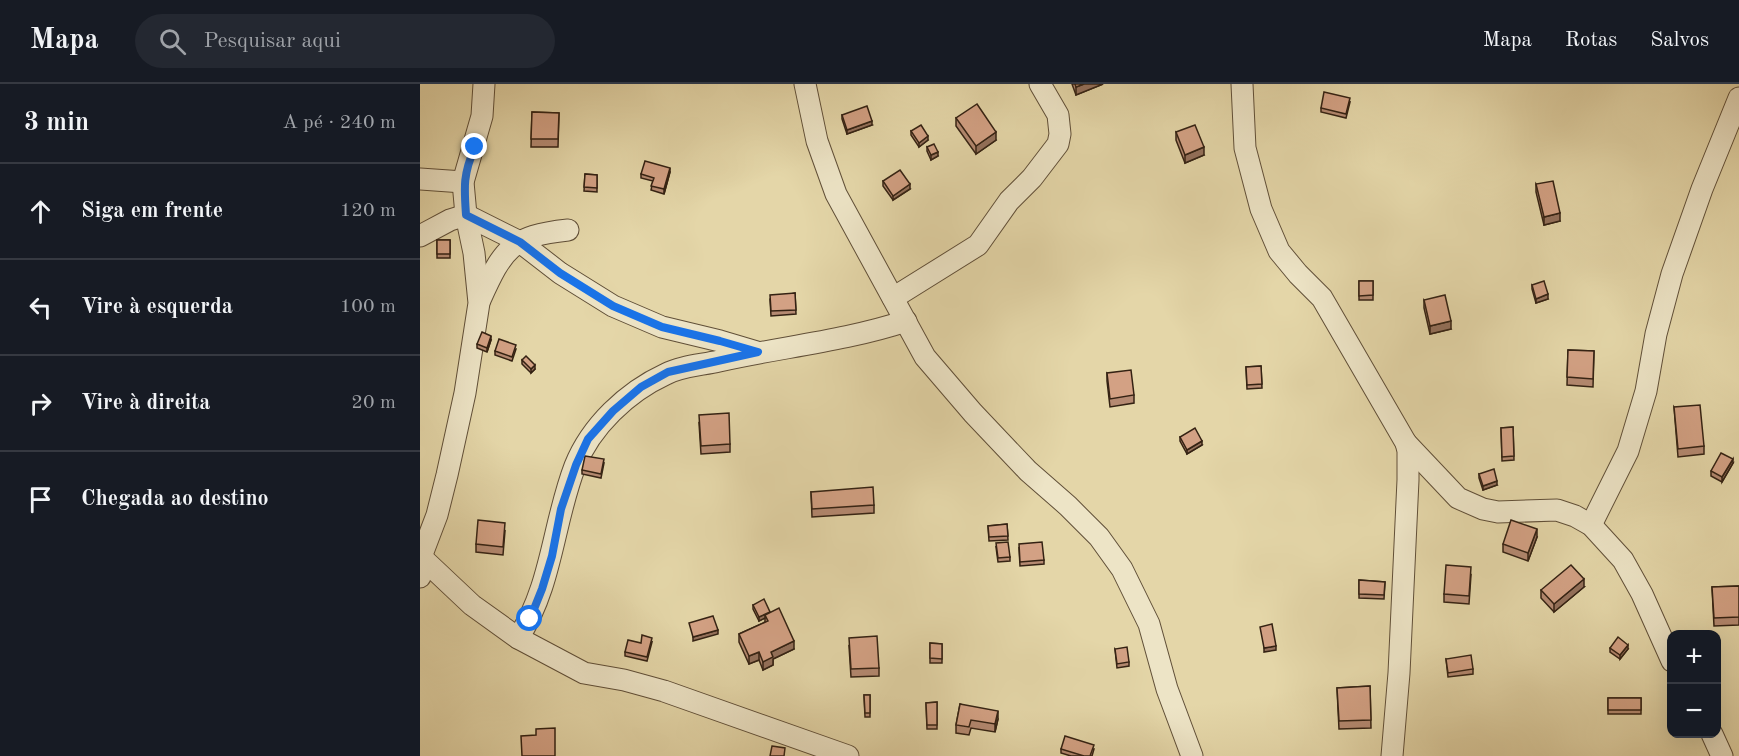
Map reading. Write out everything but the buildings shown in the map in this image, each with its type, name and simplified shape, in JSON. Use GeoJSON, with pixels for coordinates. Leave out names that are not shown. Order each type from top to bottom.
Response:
{"type":"FeatureCollection","features":[{"type":"Feature","properties":{"kind":"street"},"geometry":{"type":"LineString","coordinates":[[484,84],[482,116],[464,182],[466,215],[474,253],[479,303],[465,393],[447,475],[437,515],[420,564],[518,638],[584,673],[624,680],[664,691],[848,756]]}},
{"type":"Feature","properties":{"kind":"street"},"geometry":{"type":"LineString","coordinates":[[805,84],[817,141],[832,183],[855,232],[925,357],[973,413],[1028,471],[1099,537],[1122,569],[1149,624],[1167,689],[1191,756]]}},
{"type":"Feature","properties":{"kind":"street"},"geometry":{"type":"LineString","coordinates":[[893,297],[978,245],[1009,201],[1032,178],[1058,144],[1060,134],[1058,115],[1040,84]]}},
{"type":"Feature","properties":{"kind":"street"},"geometry":{"type":"LineString","coordinates":[[1242,84],[1245,148],[1261,209],[1279,251],[1322,298],[1406,442],[1458,498],[1483,509],[1498,512],[1557,510],[1591,525],[1623,560],[1642,594],[1667,653]]}},
{"type":"Feature","properties":{"kind":"street"},"geometry":{"type":"LineString","coordinates":[[1591,525],[1628,452],[1646,391],[1656,334],[1672,274],[1702,189],[1739,98]]}},
{"type":"Feature","properties":{"kind":"street"},"geometry":{"type":"LineString","coordinates":[[420,179],[464,182]]}},
{"type":"Feature","properties":{"kind":"street"},"geometry":{"type":"LineString","coordinates":[[420,236],[450,220],[466,215],[520,242],[560,273],[613,306],[662,327],[758,352]]}},
{"type":"Feature","properties":{"kind":"street"},"geometry":{"type":"LineString","coordinates":[[479,303],[494,269],[510,249],[541,233],[568,230]]}},
{"type":"Feature","properties":{"kind":"street"},"geometry":{"type":"LineString","coordinates":[[518,638],[530,619],[542,589],[552,556],[561,509],[576,465],[588,439],[613,411],[634,393],[668,372],[758,352],[868,333],[906,321]]}},
{"type":"Feature","properties":{"kind":"street"},"geometry":{"type":"LineString","coordinates":[[1392,756],[1399,673],[1408,480],[1406,442]]}},
{"type":"Feature","properties":{"kind":"street"},"geometry":{"type":"LineString","coordinates":[[1714,738],[1722,756]]}},
{"type":"Feature","properties":{"kind":"route"},"geometry":{"type":"LineString","coordinates":[[475,147],[468,162],[464,182],[466,215],[520,242],[560,273],[613,306],[662,327],[758,352],[668,372],[641,387],[613,411],[588,439],[576,465],[561,509],[552,556],[530,619]]}}]}
